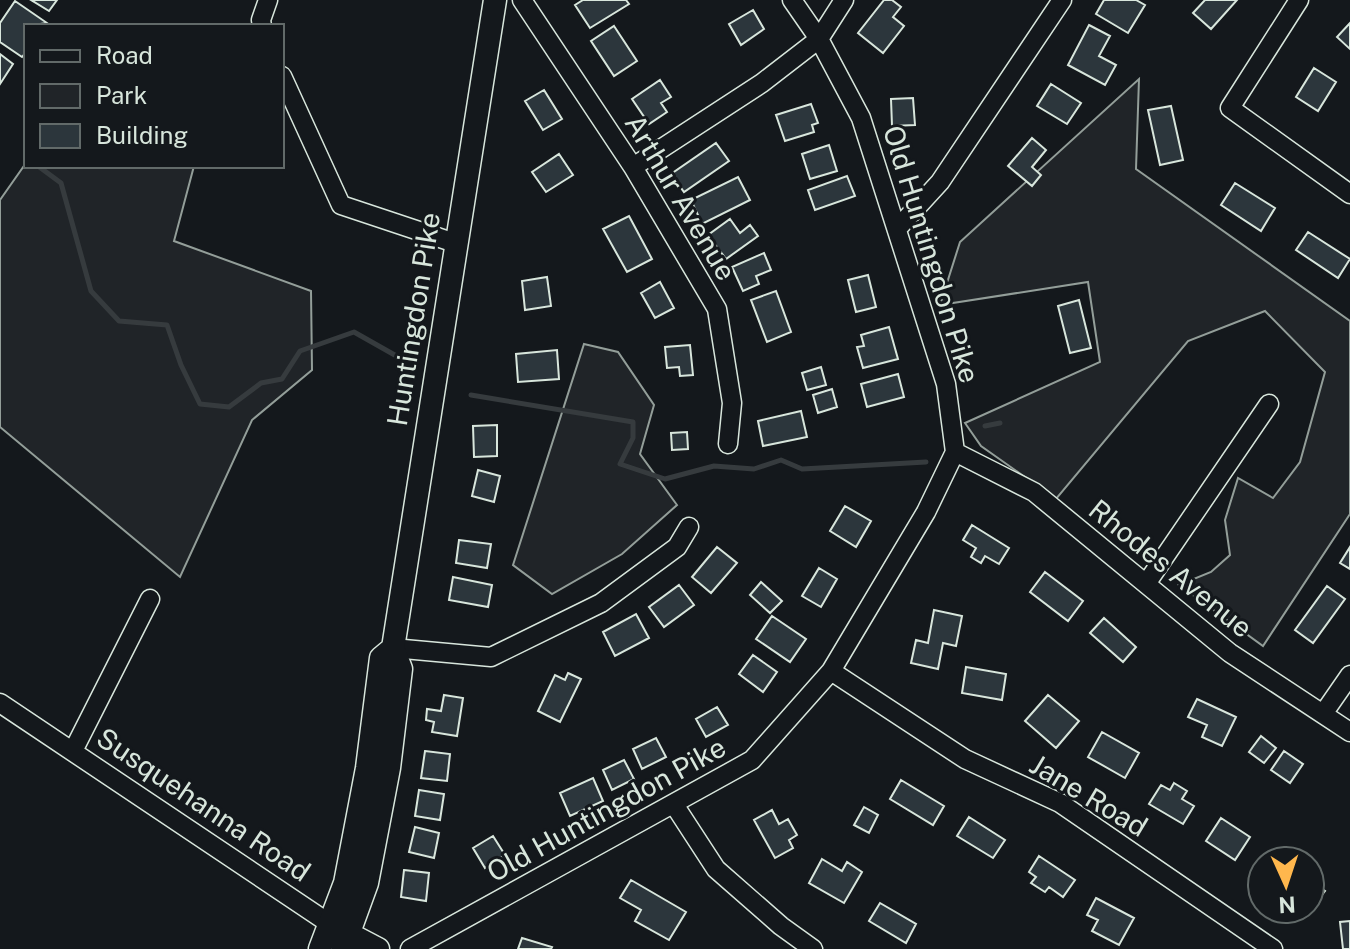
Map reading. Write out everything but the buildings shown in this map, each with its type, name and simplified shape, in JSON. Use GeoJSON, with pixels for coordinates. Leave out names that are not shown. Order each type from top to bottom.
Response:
{"type":"FeatureCollection","features":[{"type":"Feature","properties":{"kind":"main road","name":"Huntingdon Pike"},"geometry":{"type":"LineString","coordinates":[[320,949],[341,936],[345,883],[367,768],[381,658],[393,648],[495,0]]}},
{"type":"Feature","properties":{"kind":"main road","name":"Susquehanna Road"},"geometry":{"type":"LineString","coordinates":[[341,936],[378,949]]}},
{"type":"Feature","properties":{"kind":"street"},"geometry":{"type":"LineString","coordinates":[[262,24],[268,0]]}},
{"type":"Feature","properties":{"kind":"street","name":"Arthur Avenue"},"geometry":{"type":"LineString","coordinates":[[522,0],[633,167],[717,309],[732,403],[728,444]]}},
{"type":"Feature","properties":{"kind":"street","name":"Old Huntingdon Pike"},"geometry":{"type":"LineString","coordinates":[[410,949],[675,806],[752,760],[831,671],[926,512],[955,452],[946,384],[861,118],[819,39],[792,0]]}},
{"type":"Feature","properties":{"kind":"street"},"geometry":{"type":"LineString","coordinates":[[633,167],[762,83],[819,39],[844,0]]}},
{"type":"Feature","properties":{"kind":"street"},"geometry":{"type":"LineString","coordinates":[[897,229],[940,182],[1062,0]]}},
{"type":"Feature","properties":{"kind":"street"},"geometry":{"type":"LineString","coordinates":[[1299,0],[1230,108],[1350,194]]}},
{"type":"Feature","properties":{"kind":"street"},"geometry":{"type":"LineString","coordinates":[[284,80],[341,205],[455,243]]}},
{"type":"Feature","properties":{"kind":"street"},"geometry":{"type":"LineString","coordinates":[[1146,584],[1269,404]]}},
{"type":"Feature","properties":{"kind":"street","name":"Rhodes Avenue"},"geometry":{"type":"LineString","coordinates":[[955,452],[1034,492],[1230,653],[1350,732]]}},
{"type":"Feature","properties":{"kind":"street"},"geometry":{"type":"LineString","coordinates":[[393,648],[491,657],[601,603],[677,547],[689,527]]}},
{"type":"Feature","properties":{"kind":"street"},"geometry":{"type":"LineString","coordinates":[[73,751],[150,599]]}},
{"type":"Feature","properties":{"kind":"street","name":"Jane Road"},"geometry":{"type":"LineString","coordinates":[[831,671],[965,759],[1060,803],[1273,949]]}},
{"type":"Feature","properties":{"kind":"street"},"geometry":{"type":"LineString","coordinates":[[1323,714],[1350,675]]}},
{"type":"Feature","properties":{"kind":"street","name":"Susquehanna Road"},"geometry":{"type":"LineString","coordinates":[[0,703],[341,936]]}},
{"type":"Feature","properties":{"kind":"street"},"geometry":{"type":"LineString","coordinates":[[675,806],[716,869],[781,926],[813,949]]}},
{"type":"Feature","properties":{"kind":"green space"},"geometry":{"type":"Polygon","coordinates":[[[1139,79],[1136,169],[1350,321],[1350,514],[1263,646],[1179,585],[1211,572],[1230,555],[1225,520],[1238,478],[1273,498],[1300,462],[1325,372],[1265,311],[1188,341],[1056,499],[981,446],[965,423],[1100,362],[1088,282],[940,305],[960,242],[1139,79]]]}},
{"type":"Feature","properties":{"kind":"green space"},"geometry":{"type":"Polygon","coordinates":[[[24,166],[193,168],[174,241],[311,291],[312,370],[252,420],[180,577],[0,427],[0,200],[24,166]]]}},
{"type":"Feature","properties":{"kind":"green space"},"geometry":{"type":"Polygon","coordinates":[[[584,344],[618,352],[654,405],[640,454],[677,505],[622,554],[552,594],[513,565],[584,344]]]}},
{"type":"Feature","properties":{"kind":"waterway"},"geometry":{"type":"LineString","coordinates":[[41,168],[61,183],[91,291],[119,321],[167,325],[181,365],[200,404],[229,407],[261,383],[282,379],[300,351],[354,332],[400,358]]}},
{"type":"Feature","properties":{"kind":"waterway"},"geometry":{"type":"LineString","coordinates":[[471,395],[633,422],[633,438],[620,464],[665,479],[714,466],[754,469],[781,460],[802,469],[926,462]]}},
{"type":"Feature","properties":{"kind":"waterway"},"geometry":{"type":"LineString","coordinates":[[985,426],[1000,423]]}}]}
